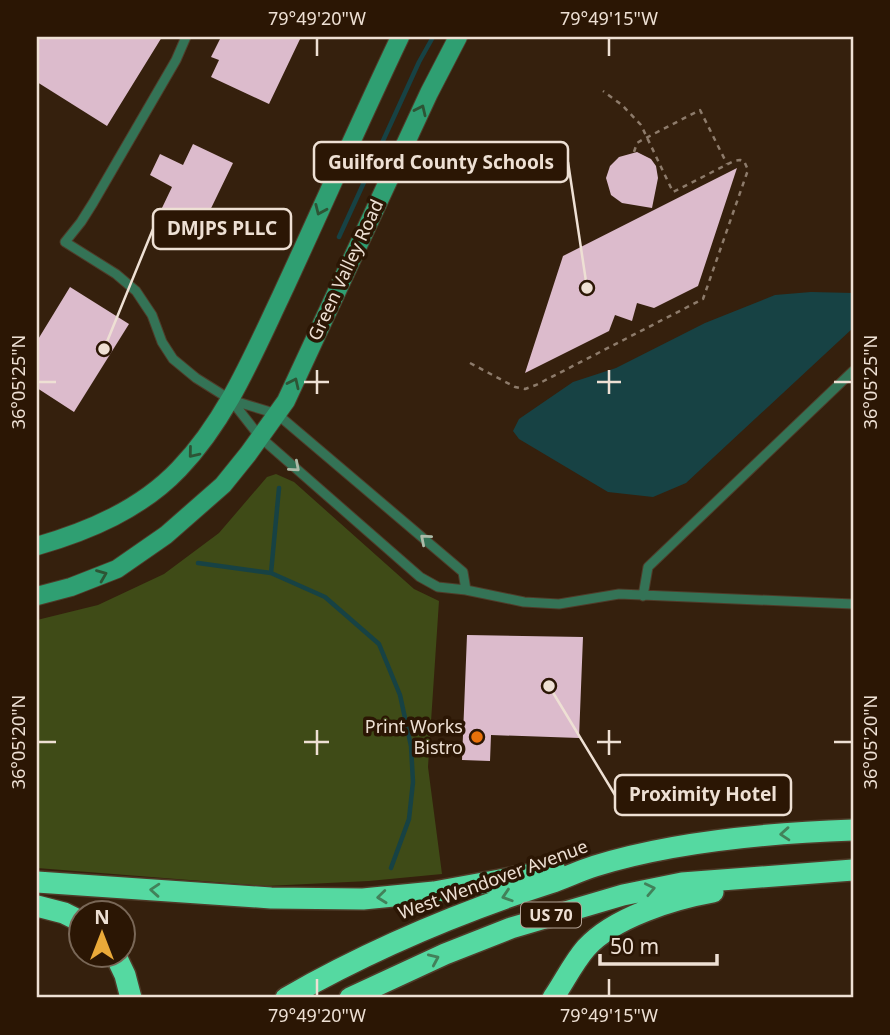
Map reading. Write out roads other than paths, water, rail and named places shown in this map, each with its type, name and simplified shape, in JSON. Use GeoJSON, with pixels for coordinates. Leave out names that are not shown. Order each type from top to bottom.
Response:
{"type":"FeatureCollection","features":[{"type":"Feature","properties":{"kind":"highway","name":"West Wendover Avenue"},"geometry":{"type":"LineString","coordinates":[[286,998],[399,939],[502,898],[595,866],[704,843],[771,835],[853,830]]}},
{"type":"Feature","properties":{"kind":"highway"},"geometry":{"type":"LineString","coordinates":[[37,881],[271,898],[363,899],[434,892],[542,872],[595,866]]}},
{"type":"Feature","properties":{"kind":"highway","name":"US 70"},"geometry":{"type":"LineString","coordinates":[[350,998],[445,954],[561,912],[623,895],[682,883],[853,870]]}},
{"type":"Feature","properties":{"kind":"highway"},"geometry":{"type":"LineString","coordinates":[[554,998],[587,947],[610,930],[646,910],[766,875]]}},
{"type":"Feature","properties":{"kind":"highway"},"geometry":{"type":"LineString","coordinates":[[37,906],[66,914]]}},
{"type":"Feature","properties":{"kind":"highway"},"geometry":{"type":"LineString","coordinates":[[122,968],[131,998]]}},
{"type":"Feature","properties":{"kind":"main road"},"geometry":{"type":"LineString","coordinates":[[37,546],[68,537],[113,518],[146,498],[179,470],[216,425],[231,400],[298,259],[400,37]]}},
{"type":"Feature","properties":{"kind":"main road","name":"Green Valley Road"},"geometry":{"type":"LineString","coordinates":[[37,596],[71,587],[117,569],[166,535],[223,485],[260,437],[286,401],[429,93],[458,37]]}},
{"type":"Feature","properties":{"kind":"lane"},"geometry":{"type":"LineString","coordinates":[[186,37],[176,60],[93,203],[65,242],[116,274],[136,291],[152,315],[162,342],[173,359],[231,400],[260,437],[420,577],[438,587],[524,602],[559,604],[619,594],[853,604]]}},
{"type":"Feature","properties":{"kind":"lane"},"geometry":{"type":"LineString","coordinates":[[643,596],[648,567],[853,371]]}},
{"type":"Feature","properties":{"kind":"lane"},"geometry":{"type":"LineString","coordinates":[[231,400],[277,414],[463,572],[466,590]]}},
{"type":"Feature","properties":{"kind":"water"},"geometry":{"type":"Polygon","coordinates":[[[853,293],[853,328],[686,483],[653,497],[608,492],[519,439],[513,431],[519,419],[573,382],[616,368],[705,323],[775,295],[853,293]]]}},
{"type":"Feature","properties":{"kind":"waterway"},"geometry":{"type":"LineString","coordinates":[[339,237],[433,37]]}},
{"type":"Feature","properties":{"kind":"waterway"},"geometry":{"type":"LineString","coordinates":[[271,573],[279,488]]}},
{"type":"Feature","properties":{"kind":"waterway"},"geometry":{"type":"LineString","coordinates":[[198,563],[271,573],[325,597],[379,644],[400,695],[411,746],[413,782],[409,819],[391,868]]}},
{"type":"Feature","properties":{"kind":"place","name":"Guilford County Schools"},"geometry":{"type":"Point","coordinates":[587,288]}},
{"type":"Feature","properties":{"kind":"place","name":"DMJPS PLLC"},"geometry":{"type":"Point","coordinates":[104,349]}},
{"type":"Feature","properties":{"kind":"place","name":"Proximity Hotel"},"geometry":{"type":"Point","coordinates":[549,686]}},
{"type":"Feature","properties":{"kind":"place","name":"Print Works Bistro"},"geometry":{"type":"Point","coordinates":[477,737]}}]}
